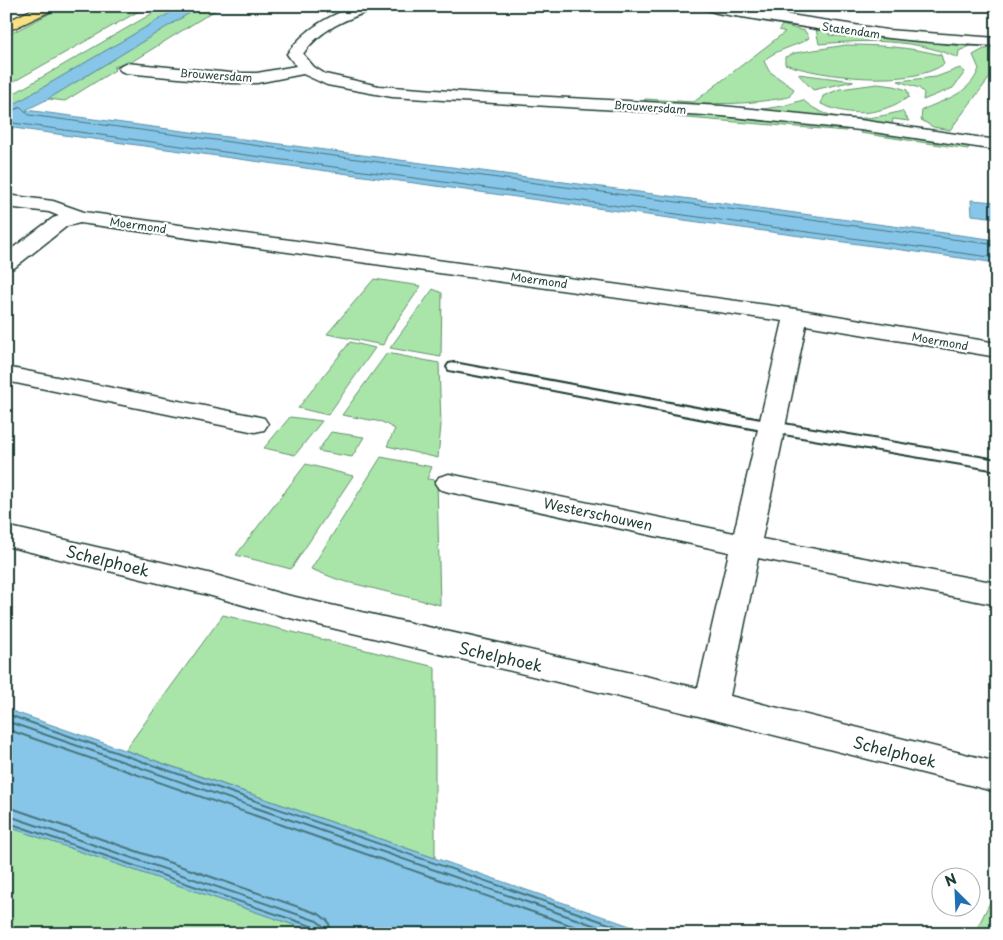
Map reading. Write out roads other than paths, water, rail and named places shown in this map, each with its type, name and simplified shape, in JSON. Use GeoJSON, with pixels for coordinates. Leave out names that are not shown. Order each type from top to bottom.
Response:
{"type":"FeatureCollection","features":[{"type":"Feature","properties":{"kind":"highway"},"geometry":{"type":"LineString","coordinates":[[6,28],[50,6]]}},
{"type":"Feature","properties":{"kind":"street"},"geometry":{"type":"LineString","coordinates":[[304,68],[295,54],[304,40],[340,18],[371,6]]}},
{"type":"Feature","properties":{"kind":"street","name":"Statendam"},"geometry":{"type":"LineString","coordinates":[[706,6],[866,33],[997,42]]}},
{"type":"Feature","properties":{"kind":"street","name":"Brouwersdam"},"geometry":{"type":"LineString","coordinates":[[126,68],[231,78],[257,78],[304,68],[317,76],[340,83],[395,92],[486,99],[631,105],[797,118],[877,127],[997,145]]}},
{"type":"Feature","properties":{"kind":"street","name":"Moermond"},"geometry":{"type":"LineString","coordinates":[[6,200],[53,207],[70,220],[796,316],[997,350]]}},
{"type":"Feature","properties":{"kind":"street"},"geometry":{"type":"LineString","coordinates":[[6,263],[70,220]]}},
{"type":"Feature","properties":{"kind":"street"},"geometry":{"type":"LineString","coordinates":[[711,705],[796,316]]}},
{"type":"Feature","properties":{"kind":"street"},"geometry":{"type":"LineString","coordinates":[[6,374],[255,424]]}},
{"type":"Feature","properties":{"kind":"street","name":"Westerschouwen"},"geometry":{"type":"LineString","coordinates":[[449,483],[746,546],[997,594]]}},
{"type":"Feature","properties":{"kind":"street","name":"Schelphoek"},"geometry":{"type":"LineString","coordinates":[[6,536],[208,584],[282,605],[711,705],[997,777]]}},
{"type":"Feature","properties":{"kind":"lane"},"geometry":{"type":"LineString","coordinates":[[454,367],[772,427],[997,465]]}},
{"type":"Feature","properties":{"kind":"water"},"geometry":{"type":"Polygon","coordinates":[[[182,6],[201,6],[48,99],[26,110],[997,240],[997,263],[6,127],[6,109],[182,6]]]}},
{"type":"Feature","properties":{"kind":"water"},"geometry":{"type":"Polygon","coordinates":[[[971,200],[995,202],[997,218],[972,215],[971,200]]]}},
{"type":"Feature","properties":{"kind":"water"},"geometry":{"type":"Polygon","coordinates":[[[6,709],[653,934],[320,934],[6,826],[6,709]]]}}]}
